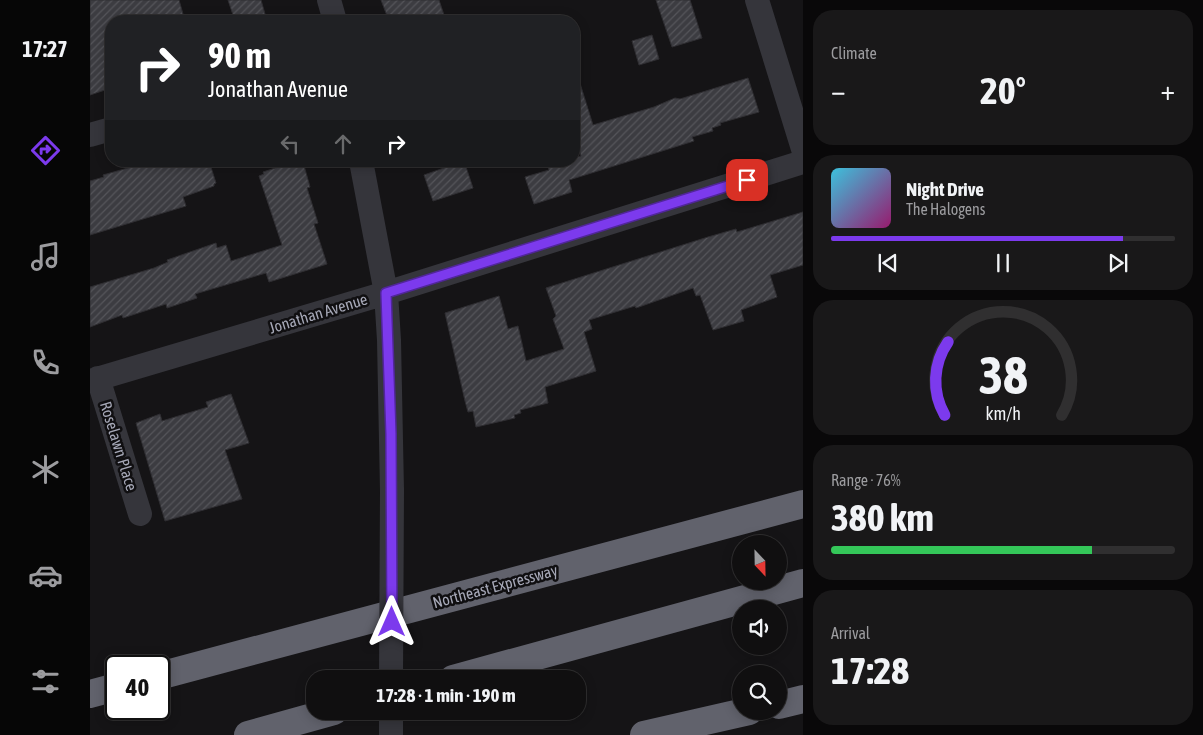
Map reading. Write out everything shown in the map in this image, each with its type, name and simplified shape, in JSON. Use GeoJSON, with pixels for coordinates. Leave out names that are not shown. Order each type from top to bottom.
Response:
{"type":"FeatureCollection","features":[{"type":"Feature","properties":{"kind":"highway","name":"Northeast Expressway"},"geometry":{"type":"LineString","coordinates":[[170,673],[803,504]]}},
{"type":"Feature","properties":{"kind":"highway"},"geometry":{"type":"LineString","coordinates":[[486,670],[803,583]]}},
{"type":"Feature","properties":{"kind":"highway"},"geometry":{"type":"LineString","coordinates":[[90,694],[105,690]]}},
{"type":"Feature","properties":{"kind":"highway"},"geometry":{"type":"LineString","coordinates":[[787,703],[803,699]]}},
{"type":"Feature","properties":{"kind":"highway"},"geometry":{"type":"LineString","coordinates":[[644,735],[732,715]]}},
{"type":"Feature","properties":{"kind":"highway"},"geometry":{"type":"LineString","coordinates":[[248,735],[306,719]]}},
{"type":"Feature","properties":{"kind":"street"},"geometry":{"type":"LineString","coordinates":[[329,0],[333,15]]}},
{"type":"Feature","properties":{"kind":"street"},"geometry":{"type":"LineString","coordinates":[[757,0],[803,149]]}},
{"type":"Feature","properties":{"kind":"street"},"geometry":{"type":"LineString","coordinates":[[90,135],[105,131]]}},
{"type":"Feature","properties":{"kind":"street","name":"Jonathan Avenue"},"geometry":{"type":"LineString","coordinates":[[94,380],[386,293],[803,162]]}},
{"type":"Feature","properties":{"kind":"street"},"geometry":{"type":"LineString","coordinates":[[362,167],[386,293],[389,340],[392,491],[391,670]]}},
{"type":"Feature","properties":{"kind":"street","name":"Roselawn Place"},"geometry":{"type":"LineString","coordinates":[[94,380],[140,514]]}},
{"type":"Feature","properties":{"kind":"street"},"geometry":{"type":"LineString","coordinates":[[391,720],[391,735]]}},
{"type":"Feature","properties":{"kind":"building"},"geometry":{"type":"Polygon","coordinates":[[[90,0],[179,0],[183,15],[105,15],[105,90],[90,95],[90,0]]]}},
{"type":"Feature","properties":{"kind":"building"},"geometry":{"type":"Polygon","coordinates":[[[228,0],[261,0],[265,15],[233,15],[228,0]]]}},
{"type":"Feature","properties":{"kind":"building"},"geometry":{"type":"Polygon","coordinates":[[[381,0],[439,0],[444,15],[387,15],[381,0]]]}},
{"type":"Feature","properties":{"kind":"building"},"geometry":{"type":"Polygon","coordinates":[[[656,0],[690,0],[702,38],[672,47],[656,0]]]}},
{"type":"Feature","properties":{"kind":"building"},"geometry":{"type":"Polygon","coordinates":[[[652,35],[659,59],[639,65],[632,41],[652,35]]]}},
{"type":"Feature","properties":{"kind":"building"},"geometry":{"type":"Polygon","coordinates":[[[748,78],[759,112],[720,123],[721,125],[712,128],[713,131],[692,137],[694,141],[569,180],[572,192],[534,204],[525,177],[549,170],[548,167],[580,167],[580,83],[593,125],[654,107],[675,98],[680,99],[748,78]]]}},
{"type":"Feature","properties":{"kind":"building"},"geometry":{"type":"Polygon","coordinates":[[[132,167],[211,167],[216,183],[214,186],[183,197],[186,206],[90,235],[90,181],[104,177],[103,175],[132,167]]]}},
{"type":"Feature","properties":{"kind":"building"},"geometry":{"type":"Polygon","coordinates":[[[278,167],[304,167],[310,187],[307,188],[318,223],[314,224],[327,264],[269,282],[266,273],[195,294],[197,298],[167,308],[166,304],[123,318],[122,315],[90,327],[90,287],[154,268],[168,262],[167,260],[216,243],[217,248],[226,245],[231,261],[282,245],[259,176],[264,174],[263,172],[278,167]]]}},
{"type":"Feature","properties":{"kind":"building"},"geometry":{"type":"Polygon","coordinates":[[[447,167],[466,167],[473,188],[433,201],[424,175],[447,167]]]}},
{"type":"Feature","properties":{"kind":"building"},"geometry":{"type":"Polygon","coordinates":[[[803,212],[803,265],[770,275],[777,297],[741,310],[744,321],[713,330],[700,295],[696,296],[693,288],[636,308],[635,306],[589,320],[592,329],[584,332],[596,371],[545,387],[548,403],[520,410],[521,413],[514,415],[515,418],[476,427],[473,411],[468,412],[465,401],[445,313],[499,296],[508,329],[518,326],[526,361],[564,349],[553,319],[556,316],[546,288],[708,237],[736,229],[737,232],[803,212]]]}},
{"type":"Feature","properties":{"kind":"building"},"geometry":{"type":"Polygon","coordinates":[[[231,394],[249,443],[225,450],[242,499],[165,521],[136,423],[160,414],[162,421],[208,407],[206,402],[231,394]]]}},
{"type":"Feature","properties":{"kind":"route"},"geometry":{"type":"LineString","coordinates":[[392,622],[391,434],[386,293],[747,180]]}}]}
